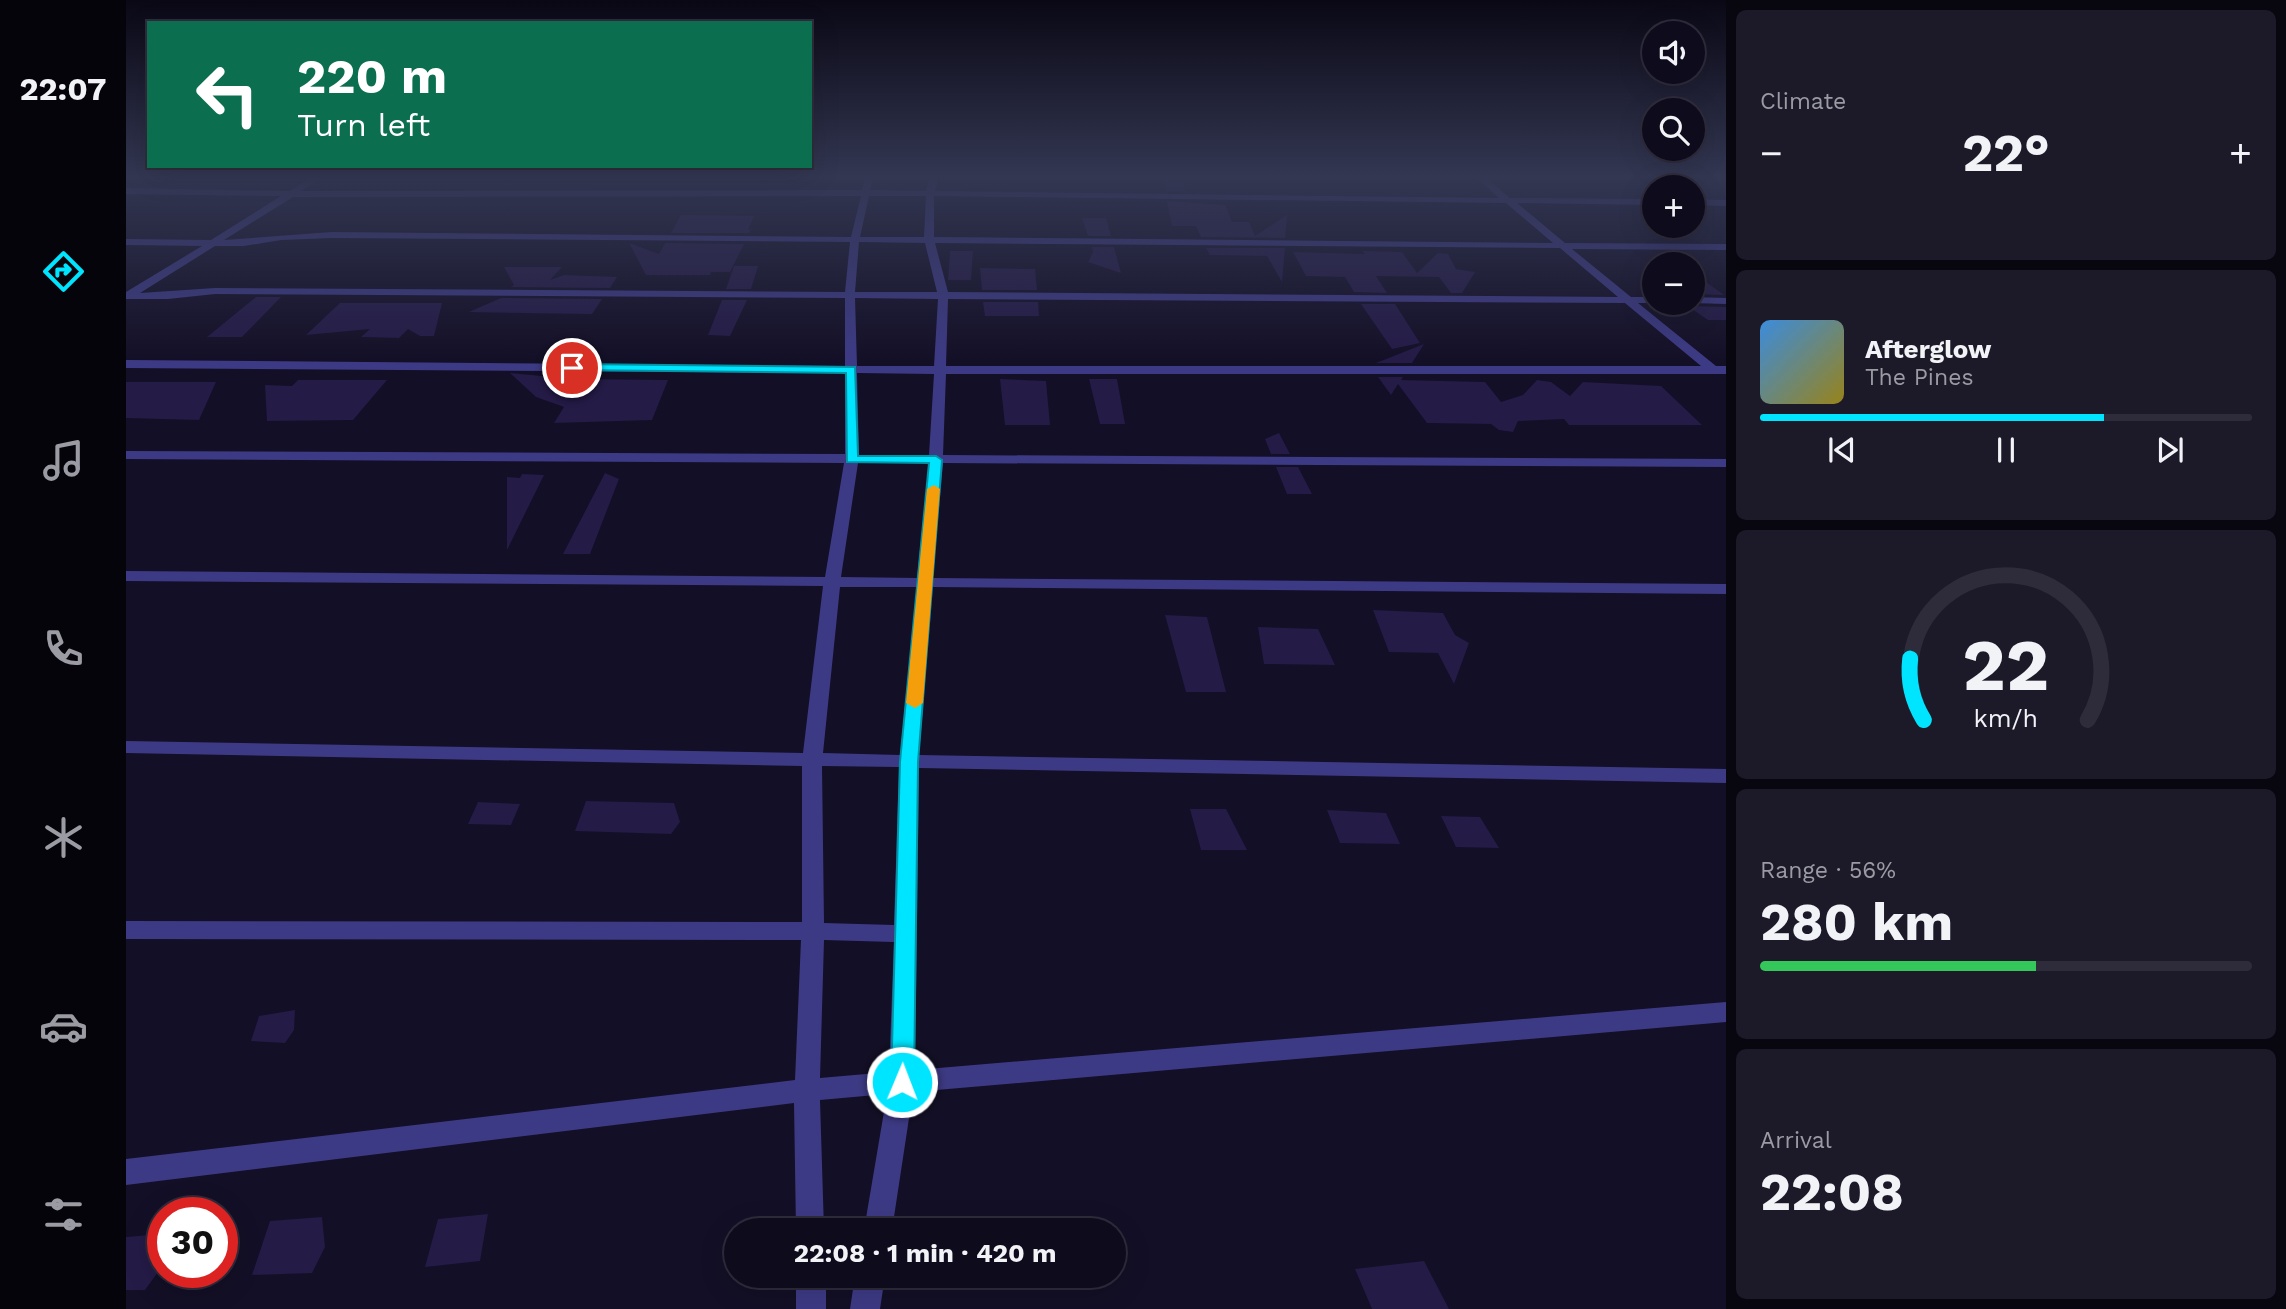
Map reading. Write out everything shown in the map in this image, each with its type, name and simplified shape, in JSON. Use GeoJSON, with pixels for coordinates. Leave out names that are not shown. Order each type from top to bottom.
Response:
{"type":"FeatureCollection","features":[{"type":"Feature","properties":{"kind":"street"},"geometry":{"type":"LineString","coordinates":[[126,297],[220,239]]}},
{"type":"Feature","properties":{"kind":"street"},"geometry":{"type":"LineString","coordinates":[[126,242],[212,244],[278,239]]}},
{"type":"Feature","properties":{"kind":"street"},"geometry":{"type":"LineString","coordinates":[[810,1218],[807,1090],[813,931],[812,761],[832,582],[852,460],[850,294],[855,239]]}},
{"type":"Feature","properties":{"kind":"street"},"geometry":{"type":"LineString","coordinates":[[880,1218],[902,1082],[909,762],[936,460],[943,295],[929,239]]}},
{"type":"Feature","properties":{"kind":"street"},"geometry":{"type":"LineString","coordinates":[[938,239],[1726,247]]}},
{"type":"Feature","properties":{"kind":"street"},"geometry":{"type":"LineString","coordinates":[[1555,239],[1726,381]]}},
{"type":"Feature","properties":{"kind":"street"},"geometry":{"type":"LineString","coordinates":[[126,297],[167,296],[215,290],[1642,300]]}},
{"type":"Feature","properties":{"kind":"street"},"geometry":{"type":"LineString","coordinates":[[1705,300],[1726,301]]}},
{"type":"Feature","properties":{"kind":"street"},"geometry":{"type":"LineString","coordinates":[[126,364],[851,370],[1726,370]]}},
{"type":"Feature","properties":{"kind":"street"},"geometry":{"type":"LineString","coordinates":[[126,455],[1726,463]]}},
{"type":"Feature","properties":{"kind":"street"},"geometry":{"type":"LineString","coordinates":[[126,576],[1726,589]]}},
{"type":"Feature","properties":{"kind":"street"},"geometry":{"type":"LineString","coordinates":[[126,747],[1726,776]]}},
{"type":"Feature","properties":{"kind":"street"},"geometry":{"type":"LineString","coordinates":[[126,930],[813,931],[905,934]]}},
{"type":"Feature","properties":{"kind":"street"},"geometry":{"type":"LineString","coordinates":[[126,1172],[807,1090],[1726,1012]]}},
{"type":"Feature","properties":{"kind":"street"},"geometry":{"type":"LineString","coordinates":[[810,1288],[811,1309]]}},
{"type":"Feature","properties":{"kind":"street"},"geometry":{"type":"LineString","coordinates":[[865,1309],[868,1288]]}},
{"type":"Feature","properties":{"kind":"building"},"geometry":{"type":"Polygon","coordinates":[[[629,243],[659,254],[665,243],[744,244],[730,272],[711,272],[710,275],[646,275],[629,243]]]}},
{"type":"Feature","properties":{"kind":"building"},"geometry":{"type":"Polygon","coordinates":[[[1092,247],[1114,247],[1121,273],[1088,262],[1093,252],[1092,247]]]}},
{"type":"Feature","properties":{"kind":"building"},"geometry":{"type":"Polygon","coordinates":[[[1206,248],[1285,248],[1282,282],[1267,256],[1210,255],[1206,248]]]}},
{"type":"Feature","properties":{"kind":"building"},"geometry":{"type":"Polygon","coordinates":[[[950,251],[973,251],[971,280],[948,280],[950,251]]]}},
{"type":"Feature","properties":{"kind":"building"},"geometry":{"type":"Polygon","coordinates":[[[1362,251],[1402,252],[1417,273],[1438,253],[1448,254],[1456,269],[1475,272],[1462,293],[1451,293],[1439,277],[1376,276],[1387,293],[1354,292],[1345,277],[1306,276],[1293,252],[1365,254],[1362,251]]]}},
{"type":"Feature","properties":{"kind":"building"},"geometry":{"type":"Polygon","coordinates":[[[734,266],[758,266],[751,289],[726,289],[734,266]]]}},
{"type":"Feature","properties":{"kind":"building"},"geometry":{"type":"Polygon","coordinates":[[[504,267],[562,267],[550,280],[564,275],[617,277],[610,288],[511,287],[514,285],[504,267]]]}},
{"type":"Feature","properties":{"kind":"building"},"geometry":{"type":"Polygon","coordinates":[[[980,268],[1035,269],[1037,290],[982,290],[980,268]]]}},
{"type":"Feature","properties":{"kind":"building"},"geometry":{"type":"Polygon","coordinates":[[[1705,281],[1724,295],[1705,294],[1705,281]]]}},
{"type":"Feature","properties":{"kind":"building"},"geometry":{"type":"Polygon","coordinates":[[[256,297],[281,297],[242,337],[207,337],[256,297]]]}},
{"type":"Feature","properties":{"kind":"building"},"geometry":{"type":"Polygon","coordinates":[[[501,298],[602,299],[592,314],[469,312],[501,298]]]}},
{"type":"Feature","properties":{"kind":"building"},"geometry":{"type":"Polygon","coordinates":[[[722,300],[747,300],[730,336],[708,335],[722,300]]]}},
{"type":"Feature","properties":{"kind":"building"},"geometry":{"type":"Polygon","coordinates":[[[983,302],[1038,302],[1039,316],[985,316],[983,302]]]}},
{"type":"Feature","properties":{"kind":"building"},"geometry":{"type":"Polygon","coordinates":[[[340,303],[442,303],[434,336],[420,336],[408,329],[399,338],[361,337],[370,329],[306,335],[340,303]]]}},
{"type":"Feature","properties":{"kind":"building"},"geometry":{"type":"Polygon","coordinates":[[[1361,304],[1395,304],[1420,343],[1392,349],[1361,304]]]}},
{"type":"Feature","properties":{"kind":"building"},"geometry":{"type":"Polygon","coordinates":[[[1705,306],[1726,307],[1726,320],[1708,320],[1701,315],[1705,315],[1705,306]]]}},
{"type":"Feature","properties":{"kind":"building"},"geometry":{"type":"Polygon","coordinates":[[[1424,344],[1412,363],[1376,363],[1424,344]]]}},
{"type":"Feature","properties":{"kind":"building"},"geometry":{"type":"Polygon","coordinates":[[[510,373],[574,379],[668,380],[652,420],[554,423],[564,407],[536,397],[510,373]]]}},
{"type":"Feature","properties":{"kind":"building"},"geometry":{"type":"Polygon","coordinates":[[[1378,377],[1485,382],[1501,402],[1523,395],[1537,380],[1551,382],[1570,396],[1583,382],[1661,386],[1702,425],[1569,425],[1564,419],[1518,421],[1513,432],[1499,430],[1491,424],[1427,423],[1398,384],[1391,395],[1378,377]]]}},
{"type":"Feature","properties":{"kind":"building"},"geometry":{"type":"Polygon","coordinates":[[[1000,379],[1046,381],[1050,425],[1005,425],[1000,379]]]}},
{"type":"Feature","properties":{"kind":"building"},"geometry":{"type":"Polygon","coordinates":[[[1089,379],[1117,379],[1125,424],[1100,424],[1089,379]]]}},
{"type":"Feature","properties":{"kind":"building"},"geometry":{"type":"Polygon","coordinates":[[[298,380],[387,380],[353,420],[267,421],[265,385],[292,386],[298,380]]]}},
{"type":"Feature","properties":{"kind":"building"},"geometry":{"type":"Polygon","coordinates":[[[126,382],[216,382],[199,420],[126,418],[126,382]]]}},
{"type":"Feature","properties":{"kind":"building"},"geometry":{"type":"Polygon","coordinates":[[[1279,433],[1290,454],[1271,454],[1265,439],[1279,433]]]}},
{"type":"Feature","properties":{"kind":"building"},"geometry":{"type":"Polygon","coordinates":[[[1276,467],[1298,467],[1312,494],[1287,494],[1276,467]]]}},
{"type":"Feature","properties":{"kind":"building"},"geometry":{"type":"Polygon","coordinates":[[[605,473],[619,479],[590,554],[563,554],[605,473]]]}},
{"type":"Feature","properties":{"kind":"building"},"geometry":{"type":"Polygon","coordinates":[[[522,474],[544,475],[507,550],[507,477],[520,478],[522,474]]]}},
{"type":"Feature","properties":{"kind":"building"},"geometry":{"type":"Polygon","coordinates":[[[1373,610],[1443,613],[1455,635],[1469,643],[1454,684],[1438,653],[1389,652],[1373,610]]]}},
{"type":"Feature","properties":{"kind":"building"},"geometry":{"type":"Polygon","coordinates":[[[1165,615],[1207,617],[1226,692],[1186,692],[1165,615]]]}},
{"type":"Feature","properties":{"kind":"building"},"geometry":{"type":"Polygon","coordinates":[[[1258,627],[1318,629],[1335,665],[1264,664],[1258,627]]]}},
{"type":"Feature","properties":{"kind":"building"},"geometry":{"type":"Polygon","coordinates":[[[586,801],[674,803],[680,822],[671,834],[575,831],[586,801]]]}},
{"type":"Feature","properties":{"kind":"building"},"geometry":{"type":"Polygon","coordinates":[[[478,802],[520,804],[511,825],[468,824],[478,802]]]}},
{"type":"Feature","properties":{"kind":"building"},"geometry":{"type":"Polygon","coordinates":[[[1190,809],[1226,809],[1247,850],[1201,850],[1190,809]]]}},
{"type":"Feature","properties":{"kind":"building"},"geometry":{"type":"Polygon","coordinates":[[[1327,810],[1386,813],[1400,844],[1340,843],[1327,810]]]}},
{"type":"Feature","properties":{"kind":"building"},"geometry":{"type":"Polygon","coordinates":[[[1441,816],[1480,817],[1499,848],[1456,847],[1441,816]]]}},
{"type":"Feature","properties":{"kind":"building"},"geometry":{"type":"Polygon","coordinates":[[[295,1010],[294,1030],[285,1043],[251,1041],[259,1016],[295,1010]]]}},
{"type":"Feature","properties":{"kind":"building"},"geometry":{"type":"Polygon","coordinates":[[[488,1214],[480,1261],[425,1267],[438,1219],[488,1214]]]}},
{"type":"Feature","properties":{"kind":"building"},"geometry":{"type":"Polygon","coordinates":[[[322,1217],[325,1247],[312,1273],[252,1275],[270,1221],[322,1217]]]}},
{"type":"Feature","properties":{"kind":"building"},"geometry":{"type":"Polygon","coordinates":[[[147,1235],[145,1290],[126,1290],[126,1237],[147,1235]]]}},
{"type":"Feature","properties":{"kind":"building"},"geometry":{"type":"Polygon","coordinates":[[[1424,1261],[1449,1309],[1372,1309],[1355,1269],[1424,1261]]]}},
{"type":"Feature","properties":{"kind":"slow traffic"},"geometry":{"type":"LineString","coordinates":[[915,703],[934,489]]}},
{"type":"Feature","properties":{"kind":"route"},"geometry":{"type":"LineString","coordinates":[[572,368],[851,370],[852,460],[936,460],[909,762],[902,1082]]}}]}
